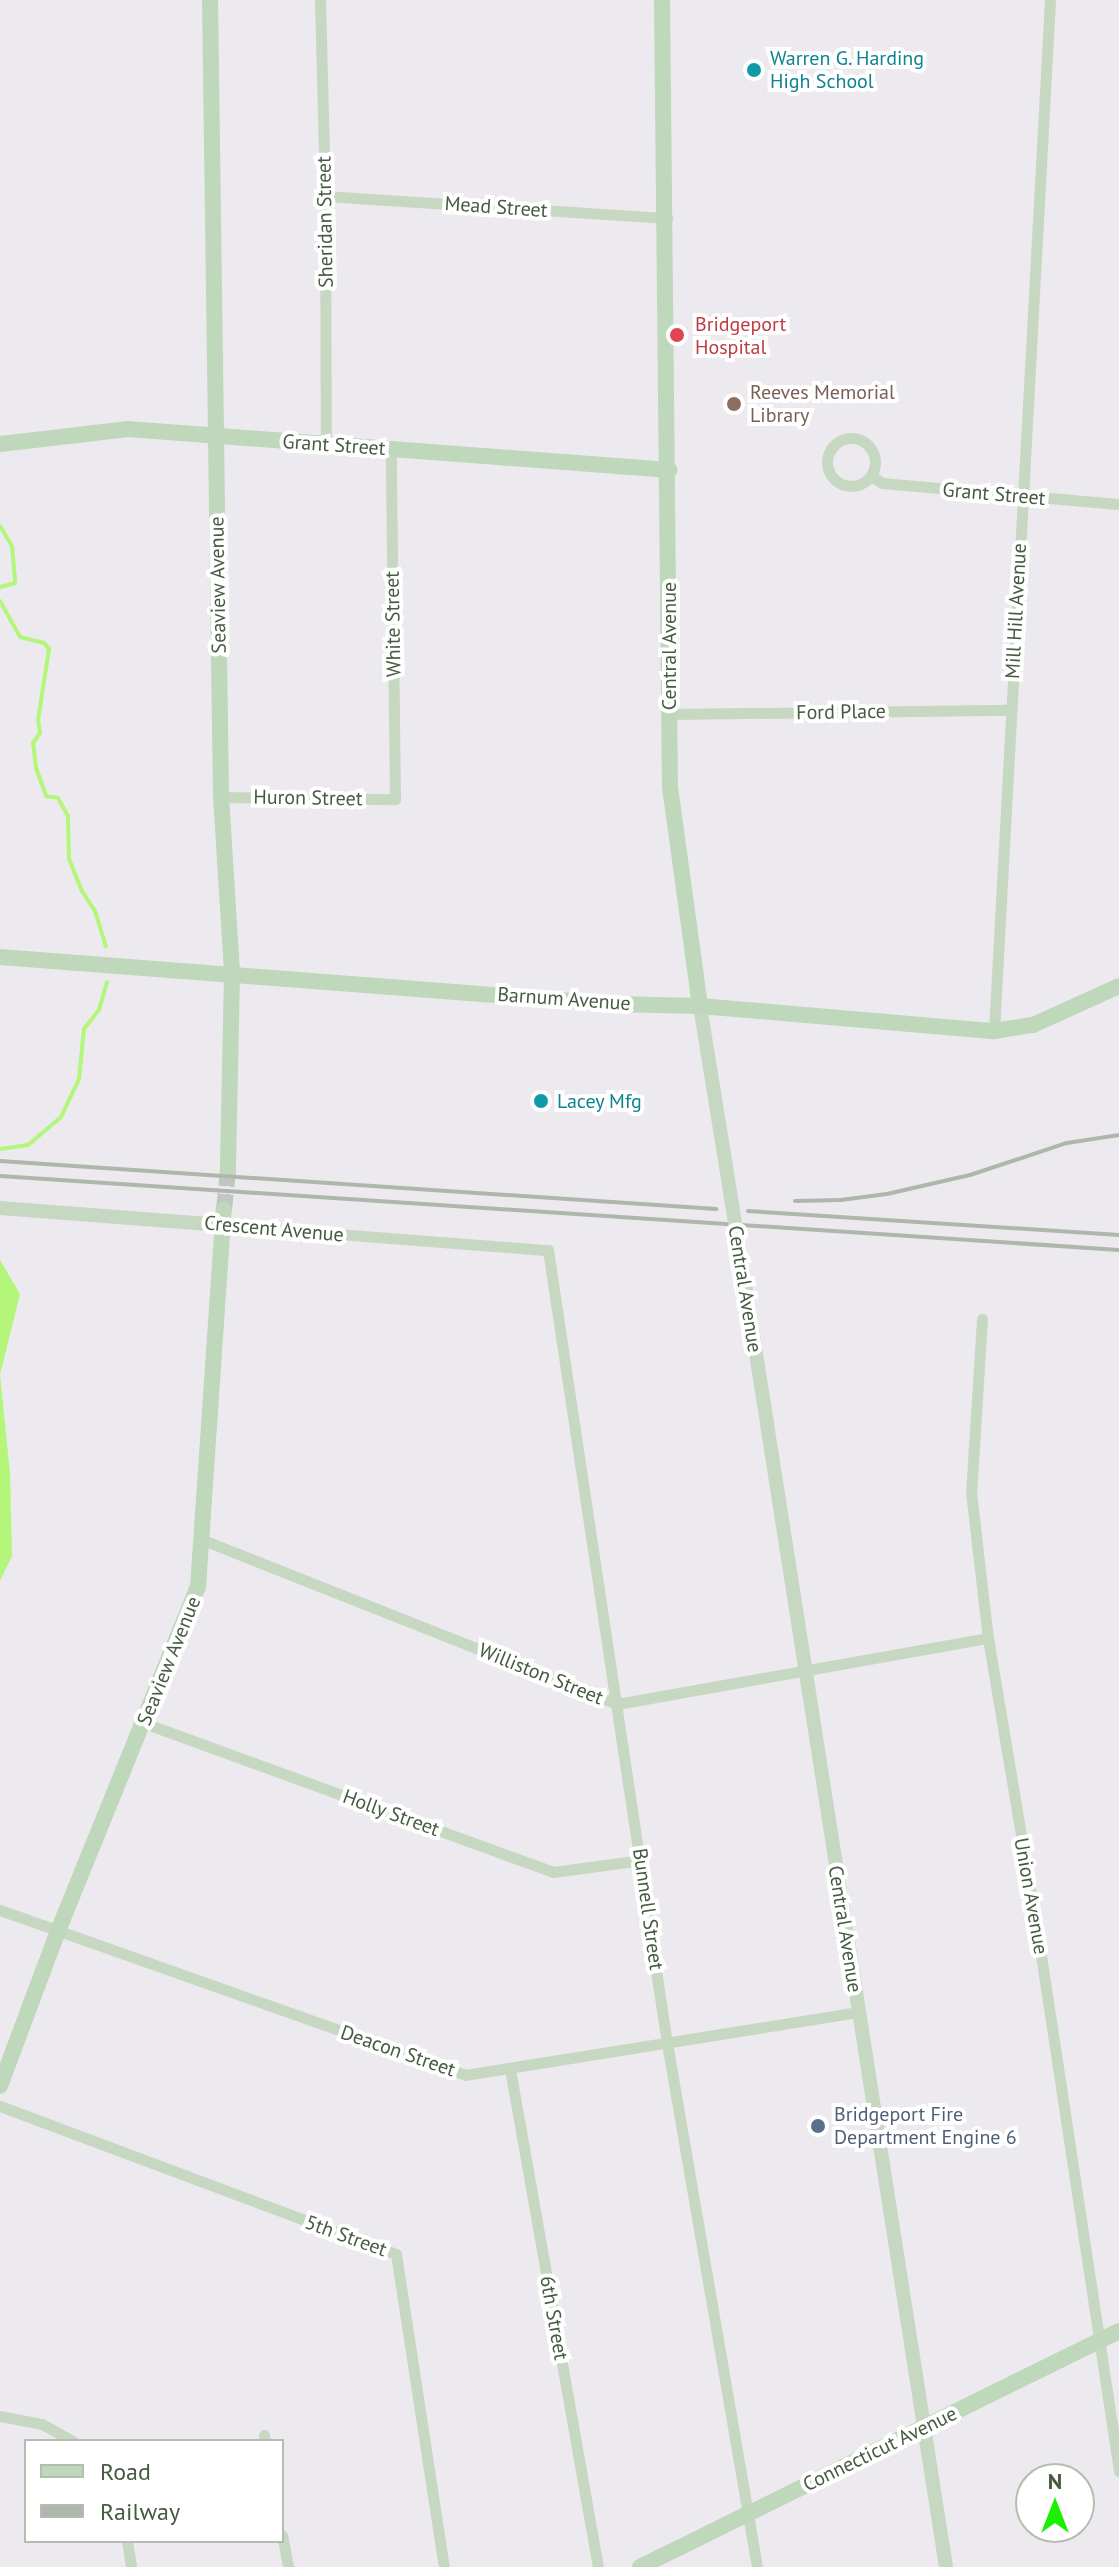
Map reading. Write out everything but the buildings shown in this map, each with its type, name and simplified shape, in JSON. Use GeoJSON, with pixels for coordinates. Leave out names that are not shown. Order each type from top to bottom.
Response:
{"type":"FeatureCollection","features":[{"type":"Feature","properties":{"kind":"main road","name":"Seaview Avenue"},"geometry":{"type":"LineString","coordinates":[[210,0],[221,797],[232,974],[228,1170]]}},
{"type":"Feature","properties":{"kind":"main road","name":"Central Avenue"},"geometry":{"type":"LineString","coordinates":[[662,0],[667,218],[670,787],[700,1006]]}},
{"type":"Feature","properties":{"kind":"main road","name":"Grant Street"},"geometry":{"type":"LineString","coordinates":[[0,444],[128,429],[669,470]]}},
{"type":"Feature","properties":{"kind":"main road","name":"Barnum Avenue"},"geometry":{"type":"LineString","coordinates":[[0,957],[611,1004],[700,1006],[994,1031],[1033,1025],[1119,986]]}},
{"type":"Feature","properties":{"kind":"main road","name":"Seaview Avenue"},"geometry":{"type":"LineString","coordinates":[[0,2086],[58,1931],[198,1587],[222,1217]]}},
{"type":"Feature","properties":{"kind":"main road","name":"Connecticut Avenue"},"geometry":{"type":"LineString","coordinates":[[640,2567],[1119,2331]]}},
{"type":"Feature","properties":{"kind":"street","name":"Sheridan Street"},"geometry":{"type":"LineString","coordinates":[[320,0],[326,444]]}},
{"type":"Feature","properties":{"kind":"street","name":"Mill Hill Avenue"},"geometry":{"type":"LineString","coordinates":[[994,1031],[1050,0]]}},
{"type":"Feature","properties":{"kind":"street","name":"Mead Street"},"geometry":{"type":"LineString","coordinates":[[325,196],[667,218]]}},
{"type":"Feature","properties":{"kind":"street","name":"Grant Street"},"geometry":{"type":"LineString","coordinates":[[845,439],[861,440],[873,452],[871,476],[859,485],[837,482],[826,462],[831,448],[845,439]]}},
{"type":"Feature","properties":{"kind":"street","name":"White Street"},"geometry":{"type":"LineString","coordinates":[[391,449],[395,799]]}},
{"type":"Feature","properties":{"kind":"street","name":"Grant Street"},"geometry":{"type":"LineString","coordinates":[[871,476],[882,483],[1023,498],[1119,504]]}},
{"type":"Feature","properties":{"kind":"street","name":"Ford Place"},"geometry":{"type":"LineString","coordinates":[[670,714],[1012,710]]}},
{"type":"Feature","properties":{"kind":"street","name":"Huron Street"},"geometry":{"type":"LineString","coordinates":[[221,797],[395,799]]}},
{"type":"Feature","properties":{"kind":"street","name":"Central Avenue"},"geometry":{"type":"LineString","coordinates":[[700,1006],[946,2567]]}},
{"type":"Feature","properties":{"kind":"street","name":"Crescent Avenue"},"geometry":{"type":"LineString","coordinates":[[0,1208],[222,1217],[548,1250]]}},
{"type":"Feature","properties":{"kind":"street","name":"Bunnell Street"},"geometry":{"type":"LineString","coordinates":[[548,1250],[642,1860],[667,2043],[757,2567]]}},
{"type":"Feature","properties":{"kind":"street","name":"Union Avenue"},"geometry":{"type":"LineString","coordinates":[[982,1319],[971,1492],[988,1638],[1041,1955],[1119,2471]]}},
{"type":"Feature","properties":{"kind":"street","name":"Williston Street"},"geometry":{"type":"LineString","coordinates":[[203,1540],[617,1704],[988,1638]]}},
{"type":"Feature","properties":{"kind":"street","name":"Holly Street"},"geometry":{"type":"LineString","coordinates":[[144,1723],[553,1872],[642,1860]]}},
{"type":"Feature","properties":{"kind":"street","name":"Deacon Street"},"geometry":{"type":"LineString","coordinates":[[0,1910],[465,2075],[859,2012]]}},
{"type":"Feature","properties":{"kind":"street","name":"6th Street"},"geometry":{"type":"LineString","coordinates":[[510,2069],[598,2567]]}},
{"type":"Feature","properties":{"kind":"street","name":"5th Street"},"geometry":{"type":"LineString","coordinates":[[0,2106],[396,2254],[444,2567]]}},
{"type":"Feature","properties":{"kind":"street"},"geometry":{"type":"LineString","coordinates":[[0,2416],[42,2424],[69,2439]]}},
{"type":"Feature","properties":{"kind":"street"},"geometry":{"type":"LineString","coordinates":[[127,2543],[131,2567]]}},
{"type":"Feature","properties":{"kind":"street"},"geometry":{"type":"LineString","coordinates":[[284,2543],[288,2567]]}},
{"type":"Feature","properties":{"kind":"shaded area"},"geometry":{"type":"Polygon","coordinates":[[[0,1260],[20,1294],[0,1375],[0,1260]]]}},
{"type":"Feature","properties":{"kind":"shaded area"},"geometry":{"type":"Polygon","coordinates":[[[0,1375],[10,1473],[12,1556],[0,1581],[0,1375]]]}},
{"type":"Feature","properties":{"kind":"waterway"},"geometry":{"type":"LineString","coordinates":[[0,526],[12,546],[15,583],[0,587]]}},
{"type":"Feature","properties":{"kind":"waterway"},"geometry":{"type":"LineString","coordinates":[[0,601],[20,637],[44,643],[49,649],[38,720],[40,733],[33,743],[36,768],[46,796],[58,798],[68,816],[69,859],[82,891],[95,911],[106,946]]}},
{"type":"Feature","properties":{"kind":"waterway"},"geometry":{"type":"LineString","coordinates":[[0,1149],[28,1145],[61,1117],[79,1079],[84,1029],[99,1010],[107,982]]}},
{"type":"Feature","properties":{"kind":"tunnel"},"geometry":{"type":"LineString","coordinates":[[224,1210],[228,1170]]}},
{"type":"Feature","properties":{"kind":"railway"},"geometry":{"type":"LineString","coordinates":[[795,1201],[841,1200],[887,1194],[970,1175],[1067,1143],[1119,1135]]}},
{"type":"Feature","properties":{"kind":"railway"},"geometry":{"type":"LineString","coordinates":[[0,1161],[716,1209]]}},
{"type":"Feature","properties":{"kind":"railway"},"geometry":{"type":"LineString","coordinates":[[0,1176],[1119,1250]]}},
{"type":"Feature","properties":{"kind":"railway"},"geometry":{"type":"LineString","coordinates":[[748,1211],[1119,1235]]}},
{"type":"Feature","properties":{"kind":"place","name":"Warren G. Harding High School"},"geometry":{"type":"Point","coordinates":[754,70]}},
{"type":"Feature","properties":{"kind":"place","name":"Bridgeport Hospital"},"geometry":{"type":"Point","coordinates":[677,335]}},
{"type":"Feature","properties":{"kind":"place","name":"Reeves Memorial Library"},"geometry":{"type":"Point","coordinates":[734,404]}},
{"type":"Feature","properties":{"kind":"place","name":"Lacey Mfg"},"geometry":{"type":"Point","coordinates":[541,1101]}},
{"type":"Feature","properties":{"kind":"place","name":"Bridgeport Fire Department Engine 6"},"geometry":{"type":"Point","coordinates":[818,2126]}}]}
